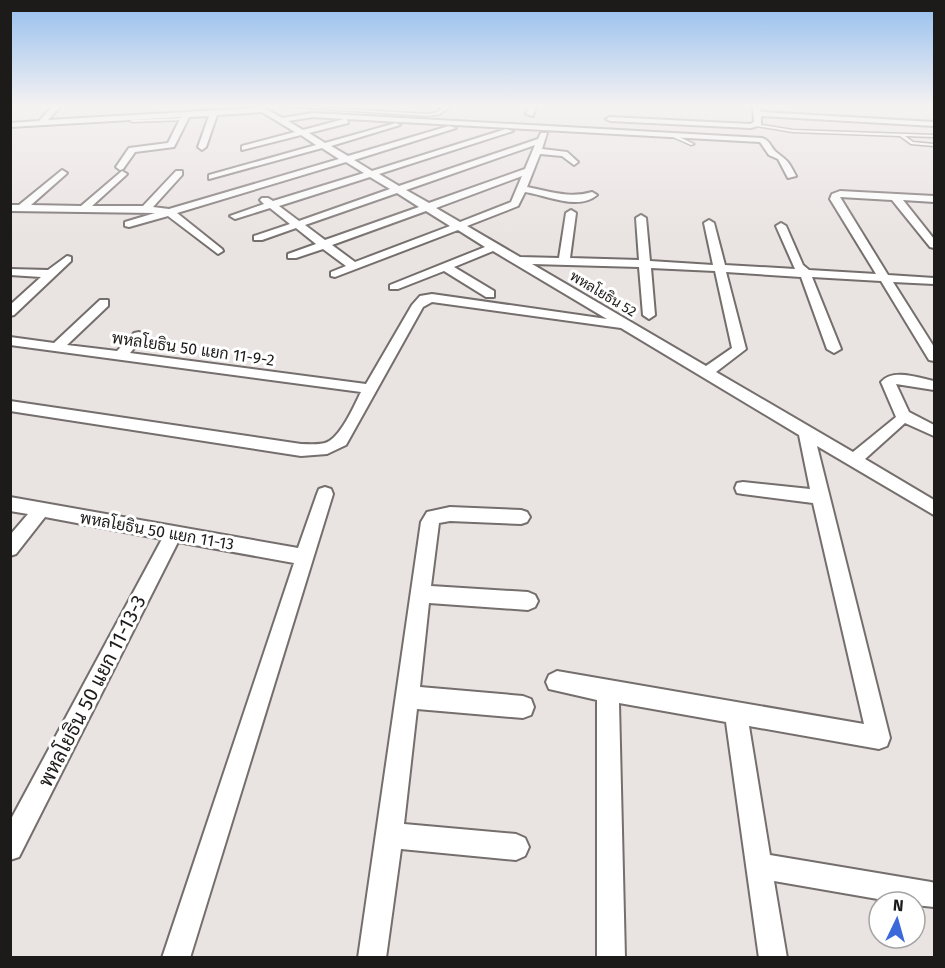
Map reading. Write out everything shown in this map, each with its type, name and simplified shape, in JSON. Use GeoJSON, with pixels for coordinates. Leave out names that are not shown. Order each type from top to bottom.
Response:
{"type":"FeatureCollection","features":[{"type":"Feature","properties":{"kind":"street"},"geometry":{"type":"LineString","coordinates":[[84,208],[121,170],[131,151]]}},
{"type":"Feature","properties":{"kind":"street"},"geometry":{"type":"LineString","coordinates":[[213,177],[306,151]]}},
{"type":"Feature","properties":{"kind":"street","name":"พหลโยธิน 52"},"geometry":{"type":"LineString","coordinates":[[333,151],[934,508]]}},
{"type":"Feature","properties":{"kind":"street"},"geometry":{"type":"LineString","coordinates":[[129,224],[373,151]]}},
{"type":"Feature","properties":{"kind":"street"},"geometry":{"type":"LineString","coordinates":[[235,216],[444,151]]}},
{"type":"Feature","properties":{"kind":"street"},"geometry":{"type":"LineString","coordinates":[[258,238],[397,189],[521,151]]}},
{"type":"Feature","properties":{"kind":"street"},"geometry":{"type":"LineString","coordinates":[[335,274],[514,204],[536,151]]}},
{"type":"Feature","properties":{"kind":"street"},"geometry":{"type":"LineString","coordinates":[[555,151],[564,154],[574,162]]}},
{"type":"Feature","properties":{"kind":"street"},"geometry":{"type":"LineString","coordinates":[[771,151],[781,158],[791,176]]}},
{"type":"Feature","properties":{"kind":"street"},"geometry":{"type":"LineString","coordinates":[[292,256],[528,171]]}},
{"type":"Feature","properties":{"kind":"street"},"geometry":{"type":"LineString","coordinates":[[146,209],[179,172]]}},
{"type":"Feature","properties":{"kind":"street"},"geometry":{"type":"LineString","coordinates":[[22,208],[62,173]]}},
{"type":"Feature","properties":{"kind":"street"},"geometry":{"type":"LineString","coordinates":[[228,173],[354,267]]}},
{"type":"Feature","properties":{"kind":"street"},"geometry":{"type":"LineString","coordinates":[[522,189],[542,191],[565,198],[585,198],[592,195]]}},
{"type":"Feature","properties":{"kind":"street"},"geometry":{"type":"LineString","coordinates":[[934,199],[840,194],[835,196],[874,264],[886,278],[934,357]]}},
{"type":"Feature","properties":{"kind":"street"},"geometry":{"type":"LineString","coordinates":[[895,197],[934,245]]}},
{"type":"Feature","properties":{"kind":"street"},"geometry":{"type":"LineString","coordinates":[[10,208],[146,209],[170,212],[218,251]]}},
{"type":"Feature","properties":{"kind":"street"},"geometry":{"type":"LineString","coordinates":[[564,260],[571,213]]}},
{"type":"Feature","properties":{"kind":"street"},"geometry":{"type":"LineString","coordinates":[[641,218],[649,315]]}},
{"type":"Feature","properties":{"kind":"street"},"geometry":{"type":"LineString","coordinates":[[706,372],[739,350],[709,223]]}},
{"type":"Feature","properties":{"kind":"street"},"geometry":{"type":"LineString","coordinates":[[781,226],[798,266],[805,273],[834,349]]}},
{"type":"Feature","properties":{"kind":"street"},"geometry":{"type":"LineString","coordinates":[[394,287],[494,247]]}},
{"type":"Feature","properties":{"kind":"street"},"geometry":{"type":"LineString","coordinates":[[13,308],[67,259]]}},
{"type":"Feature","properties":{"kind":"street"},"geometry":{"type":"LineString","coordinates":[[516,260],[645,264],[934,281]]}},
{"type":"Feature","properties":{"kind":"street"},"geometry":{"type":"LineString","coordinates":[[446,267],[490,294]]}},
{"type":"Feature","properties":{"kind":"street"},"geometry":{"type":"LineString","coordinates":[[10,272],[51,274]]}},
{"type":"Feature","properties":{"kind":"street"},"geometry":{"type":"LineString","coordinates":[[10,406],[301,450],[316,450],[333,447],[341,441],[418,305],[428,298],[629,327]]}},
{"type":"Feature","properties":{"kind":"street"},"geometry":{"type":"LineString","coordinates":[[57,347],[104,303]]}},
{"type":"Feature","properties":{"kind":"street"},"geometry":{"type":"LineString","coordinates":[[120,356],[139,336]]}},
{"type":"Feature","properties":{"kind":"street","name":"พหลโยธิน 50 แยก 11-9-2"},"geometry":{"type":"LineString","coordinates":[[10,341],[371,389]]}},
{"type":"Feature","properties":{"kind":"street"},"geometry":{"type":"LineString","coordinates":[[934,385],[895,379],[888,382],[903,415],[934,431]]}},
{"type":"Feature","properties":{"kind":"street"},"geometry":{"type":"LineString","coordinates":[[854,460],[899,421]]}},
{"type":"Feature","properties":{"kind":"street"},"geometry":{"type":"LineString","coordinates":[[557,682],[879,738],[820,497],[806,430]]}},
{"type":"Feature","properties":{"kind":"street"},"geometry":{"type":"LineString","coordinates":[[743,488],[820,497]]}},
{"type":"Feature","properties":{"kind":"street"},"geometry":{"type":"LineString","coordinates":[[176,957],[325,494]]}},
{"type":"Feature","properties":{"kind":"street","name":"พหลโยธิน 50 แยก 11-13"},"geometry":{"type":"LineString","coordinates":[[10,504],[303,557]]}},
{"type":"Feature","properties":{"kind":"street"},"geometry":{"type":"LineString","coordinates":[[10,549],[42,509]]}},
{"type":"Feature","properties":{"kind":"street"},"geometry":{"type":"LineString","coordinates":[[372,957],[390,836],[430,522],[433,517],[450,514],[521,517]]}},
{"type":"Feature","properties":{"kind":"street","name":"พหลโยธิน 50 แยก 11-13-3"},"geometry":{"type":"LineString","coordinates":[[10,848],[173,534]]}},
{"type":"Feature","properties":{"kind":"street"},"geometry":{"type":"LineString","coordinates":[[420,594],[528,601]]}},
{"type":"Feature","properties":{"kind":"street"},"geometry":{"type":"LineString","coordinates":[[608,691],[611,957]]}},
{"type":"Feature","properties":{"kind":"street"},"geometry":{"type":"LineString","coordinates":[[408,697],[523,707]]}},
{"type":"Feature","properties":{"kind":"street"},"geometry":{"type":"LineString","coordinates":[[736,713],[773,957]]}},
{"type":"Feature","properties":{"kind":"street"},"geometry":{"type":"LineString","coordinates":[[390,836],[516,847]]}},
{"type":"Feature","properties":{"kind":"street"},"geometry":{"type":"LineString","coordinates":[[759,866],[931,895]]}}]}
